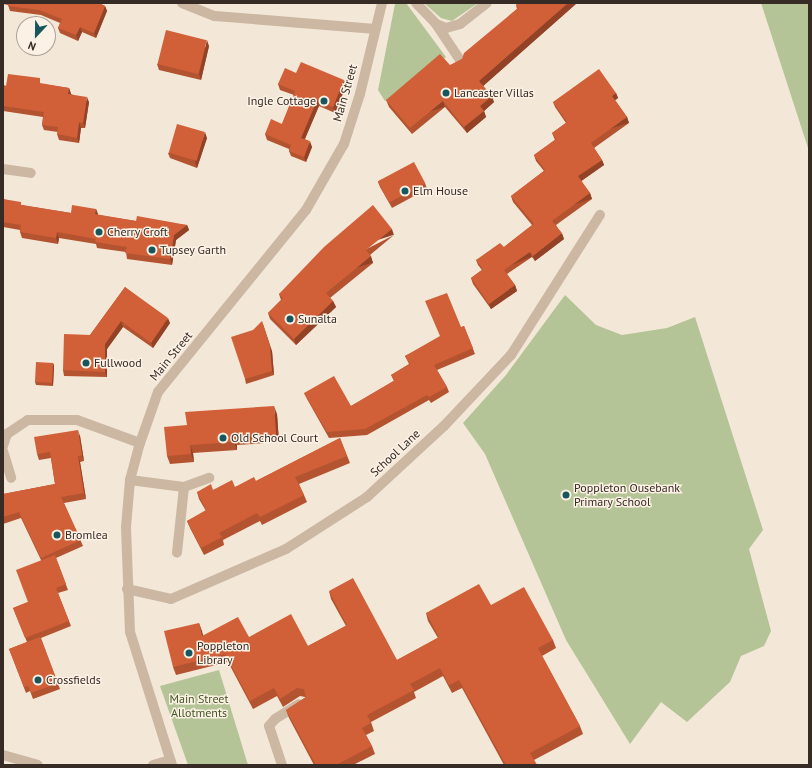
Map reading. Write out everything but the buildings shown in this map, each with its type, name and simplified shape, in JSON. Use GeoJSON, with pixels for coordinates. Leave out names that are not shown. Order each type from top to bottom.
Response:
{"type":"FeatureCollection","features":[{"type":"Feature","properties":{"kind":"street"},"geometry":{"type":"LineString","coordinates":[[182,3],[215,16],[375,30]]}},
{"type":"Feature","properties":{"kind":"street","name":"Main Street"},"geometry":{"type":"LineString","coordinates":[[171,762],[132,646],[127,589],[126,527],[130,480],[140,443],[158,392],[306,210],[340,150],[360,94],[382,3]]}},
{"type":"Feature","properties":{"kind":"street"},"geometry":{"type":"LineString","coordinates":[[416,3],[436,24],[460,60]]}},
{"type":"Feature","properties":{"kind":"street"},"geometry":{"type":"LineString","coordinates":[[436,24],[446,28],[460,24],[487,3]]}},
{"type":"Feature","properties":{"kind":"street"},"geometry":{"type":"LineString","coordinates":[[3,169],[31,173]]}},
{"type":"Feature","properties":{"kind":"street","name":"School Lane"},"geometry":{"type":"LineString","coordinates":[[127,589],[171,599],[286,549],[367,497],[444,426],[511,355],[600,215]]}},
{"type":"Feature","properties":{"kind":"street"},"geometry":{"type":"LineString","coordinates":[[3,446],[7,434],[28,420],[77,420],[140,443]]}},
{"type":"Feature","properties":{"kind":"street"},"geometry":{"type":"LineString","coordinates":[[3,451],[11,478]]}},
{"type":"Feature","properties":{"kind":"street"},"geometry":{"type":"LineString","coordinates":[[130,480],[184,487],[209,478]]}},
{"type":"Feature","properties":{"kind":"street"},"geometry":{"type":"LineString","coordinates":[[177,553],[184,487]]}},
{"type":"Feature","properties":{"kind":"street"},"geometry":{"type":"LineString","coordinates":[[282,765],[270,726],[275,719],[303,702]]}},
{"type":"Feature","properties":{"kind":"street"},"geometry":{"type":"LineString","coordinates":[[3,755],[38,765]]}},
{"type":"Feature","properties":{"kind":"street"},"geometry":{"type":"LineString","coordinates":[[153,765],[171,762]]}},
{"type":"Feature","properties":{"kind":"green space"},"geometry":{"type":"Polygon","coordinates":[[[406,3],[446,57],[416,82],[414,79],[385,101],[378,90],[395,4],[406,3]]]}},
{"type":"Feature","properties":{"kind":"green space"},"geometry":{"type":"Polygon","coordinates":[[[424,3],[478,3],[452,21],[441,18],[424,3]]]}},
{"type":"Feature","properties":{"kind":"green space"},"geometry":{"type":"Polygon","coordinates":[[[761,3],[809,3],[809,151],[761,3]]]}},
{"type":"Feature","properties":{"kind":"green space"},"geometry":{"type":"Polygon","coordinates":[[[565,295],[596,325],[622,335],[667,328],[695,317],[763,530],[749,549],[771,631],[764,646],[741,656],[730,682],[687,722],[661,702],[630,744],[566,640],[485,454],[463,423],[506,375],[565,295]]]}},
{"type":"Feature","properties":{"kind":"green space","name":"Main Street Allotments"},"geometry":{"type":"Polygon","coordinates":[[[219,670],[248,765],[188,765],[160,686],[219,670]]]}},
{"type":"Feature","properties":{"kind":"place","name":"Lancaster Villas"},"geometry":{"type":"Point","coordinates":[446,93]}},
{"type":"Feature","properties":{"kind":"place","name":"Ingle Cottage"},"geometry":{"type":"Point","coordinates":[324,101]}},
{"type":"Feature","properties":{"kind":"place","name":"Elm House"},"geometry":{"type":"Point","coordinates":[405,191]}},
{"type":"Feature","properties":{"kind":"place","name":"Cherry Croft"},"geometry":{"type":"Point","coordinates":[99,232]}},
{"type":"Feature","properties":{"kind":"place","name":"Tupsey Garth"},"geometry":{"type":"Point","coordinates":[152,250]}},
{"type":"Feature","properties":{"kind":"place","name":"Sunalta"},"geometry":{"type":"Point","coordinates":[290,319]}},
{"type":"Feature","properties":{"kind":"place","name":"Fullwood"},"geometry":{"type":"Point","coordinates":[86,363]}},
{"type":"Feature","properties":{"kind":"place","name":"Old School Court"},"geometry":{"type":"Point","coordinates":[223,438]}},
{"type":"Feature","properties":{"kind":"place","name":"Poppleton Ousebank Primary School"},"geometry":{"type":"Point","coordinates":[566,495]}},
{"type":"Feature","properties":{"kind":"place","name":"Bromlea"},"geometry":{"type":"Point","coordinates":[57,535]}},
{"type":"Feature","properties":{"kind":"place","name":"Poppleton Library"},"geometry":{"type":"Point","coordinates":[189,653]}},
{"type":"Feature","properties":{"kind":"place","name":"Crossfields"},"geometry":{"type":"Point","coordinates":[38,680]}}]}
